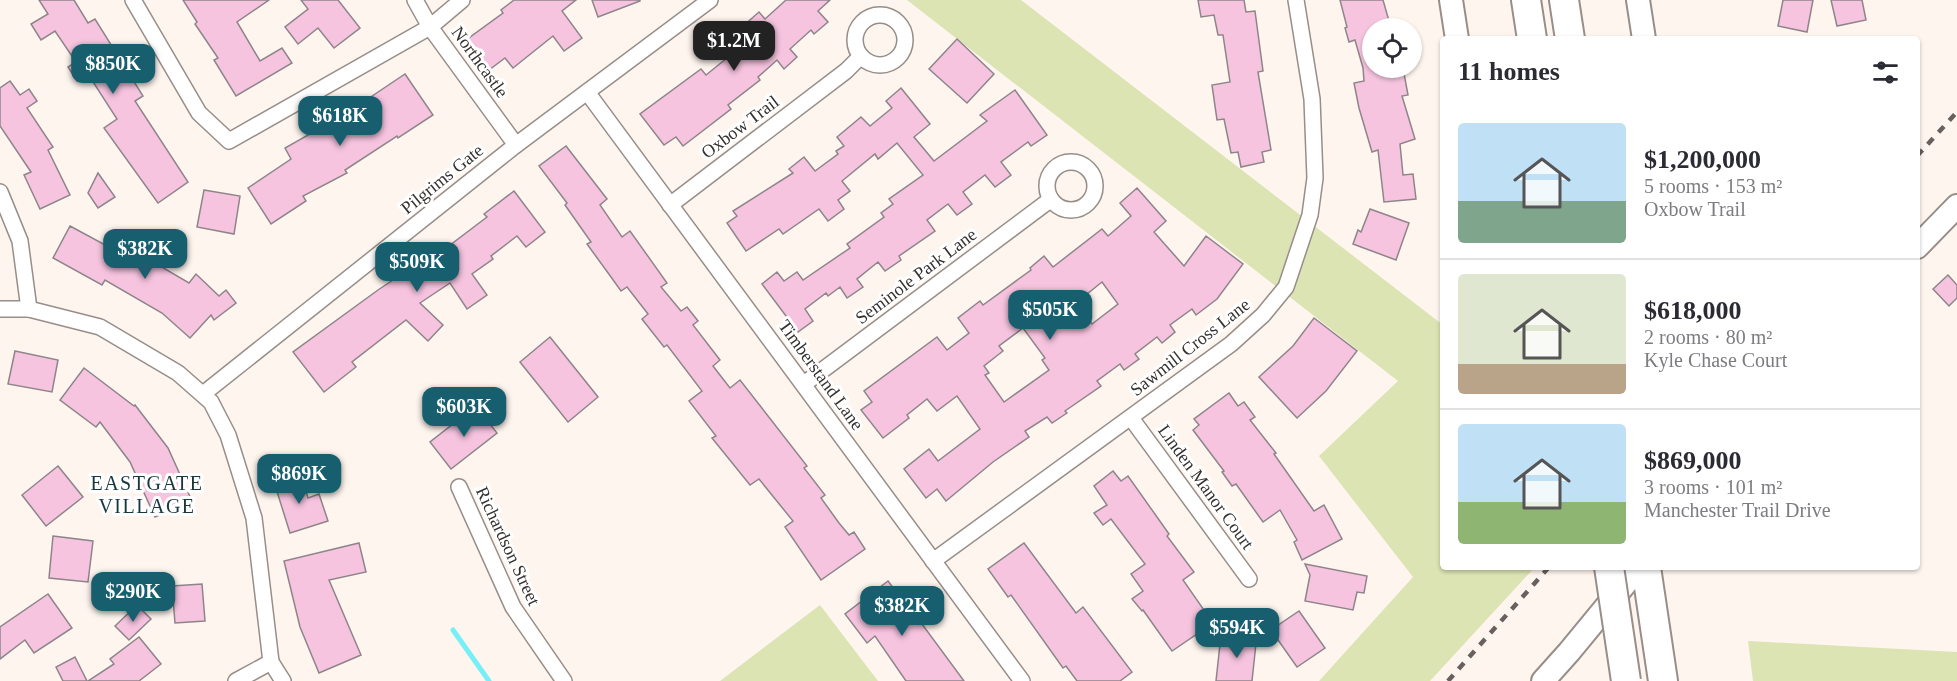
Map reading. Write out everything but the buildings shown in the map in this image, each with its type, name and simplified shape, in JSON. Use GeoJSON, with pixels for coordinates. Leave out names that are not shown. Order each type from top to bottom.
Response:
{"type":"FeatureCollection","features":[{"type":"Feature","properties":{"kind":"highway"},"geometry":{"type":"LineString","coordinates":[[1526,0],[1532,36]]}},
{"type":"Feature","properties":{"kind":"highway"},"geometry":{"type":"LineString","coordinates":[[1564,0],[1570,36]]}},
{"type":"Feature","properties":{"kind":"highway"},"geometry":{"type":"LineString","coordinates":[[1609,570],[1626,681]]}},
{"type":"Feature","properties":{"kind":"highway"},"geometry":{"type":"LineString","coordinates":[[1646,570],[1663,681]]}},
{"type":"Feature","properties":{"kind":"street"},"geometry":{"type":"LineString","coordinates":[[133,0],[199,113],[229,141],[430,27],[462,0]]}},
{"type":"Feature","properties":{"kind":"street","name":"Northcastle"},"geometry":{"type":"LineString","coordinates":[[415,0],[430,27],[516,145]]}},
{"type":"Feature","properties":{"kind":"street","name":"Pilgrims Gate"},"geometry":{"type":"LineString","coordinates":[[203,394],[516,145],[710,0]]}},
{"type":"Feature","properties":{"kind":"street","name":"Sawmill Cross Lane"},"geometry":{"type":"LineString","coordinates":[[933,561],[1231,344],[1263,315],[1286,287],[1306,233],[1314,196],[1315,178],[1312,99],[1296,0]]}},
{"type":"Feature","properties":{"kind":"street"},"geometry":{"type":"LineString","coordinates":[[1451,0],[1457,36]]}},
{"type":"Feature","properties":{"kind":"street"},"geometry":{"type":"LineString","coordinates":[[1638,0],[1644,36]]}},
{"type":"Feature","properties":{"kind":"street","name":"Oxbow Trail"},"geometry":{"type":"LineString","coordinates":[[670,205],[846,71],[861,56]]}},
{"type":"Feature","properties":{"kind":"street","name":"Timberstand Lane"},"geometry":{"type":"LineString","coordinates":[[587,92],[1022,681]]}},
{"type":"Feature","properties":{"kind":"street"},"geometry":{"type":"LineString","coordinates":[[0,192],[20,241],[29,309]]}},
{"type":"Feature","properties":{"kind":"street","name":"Seminole Park Lane"},"geometry":{"type":"LineString","coordinates":[[804,384],[1050,200]]}},
{"type":"Feature","properties":{"kind":"street"},"geometry":{"type":"LineString","coordinates":[[1920,244],[1957,206]]}},
{"type":"Feature","properties":{"kind":"street"},"geometry":{"type":"LineString","coordinates":[[0,309],[29,309],[99,327],[178,373],[211,402],[228,435],[254,518],[271,662],[283,681]]}},
{"type":"Feature","properties":{"kind":"street","name":"Linden Manor Court"},"geometry":{"type":"LineString","coordinates":[[1131,418],[1249,579]]}},
{"type":"Feature","properties":{"kind":"street","name":"Richardson Street"},"geometry":{"type":"LineString","coordinates":[[459,487],[513,607],[564,681]]}},
{"type":"Feature","properties":{"kind":"street"},"geometry":{"type":"LineString","coordinates":[[1543,681],[1637,570]]}},
{"type":"Feature","properties":{"kind":"street"},"geometry":{"type":"LineString","coordinates":[[236,681],[271,662]]}},
{"type":"Feature","properties":{"kind":"green space"},"geometry":{"type":"Polygon","coordinates":[[[907,0],[1021,0],[1440,323],[1440,570],[1532,570],[1430,681],[1319,681],[1413,577],[1319,456],[1398,381],[907,0]]]}},
{"type":"Feature","properties":{"kind":"green space"},"geometry":{"type":"Polygon","coordinates":[[[820,605],[878,681],[720,681],[820,605]]]}},
{"type":"Feature","properties":{"kind":"green space"},"geometry":{"type":"Polygon","coordinates":[[[1748,641],[1957,652],[1957,681],[1753,681],[1748,641]]]}},
{"type":"Feature","properties":{"kind":"waterway"},"geometry":{"type":"LineString","coordinates":[[453,630],[489,681]]}},
{"type":"Feature","properties":{"kind":"railway"},"geometry":{"type":"LineString","coordinates":[[1920,153],[1957,112]]}},
{"type":"Feature","properties":{"kind":"railway"},"geometry":{"type":"LineString","coordinates":[[1448,681],[1546,570]]}},
{"type":"Feature","properties":{"kind":"district","name":"EASTGATE VILLAGE"},"geometry":{"type":"Point","coordinates":[147,494]}}]}
